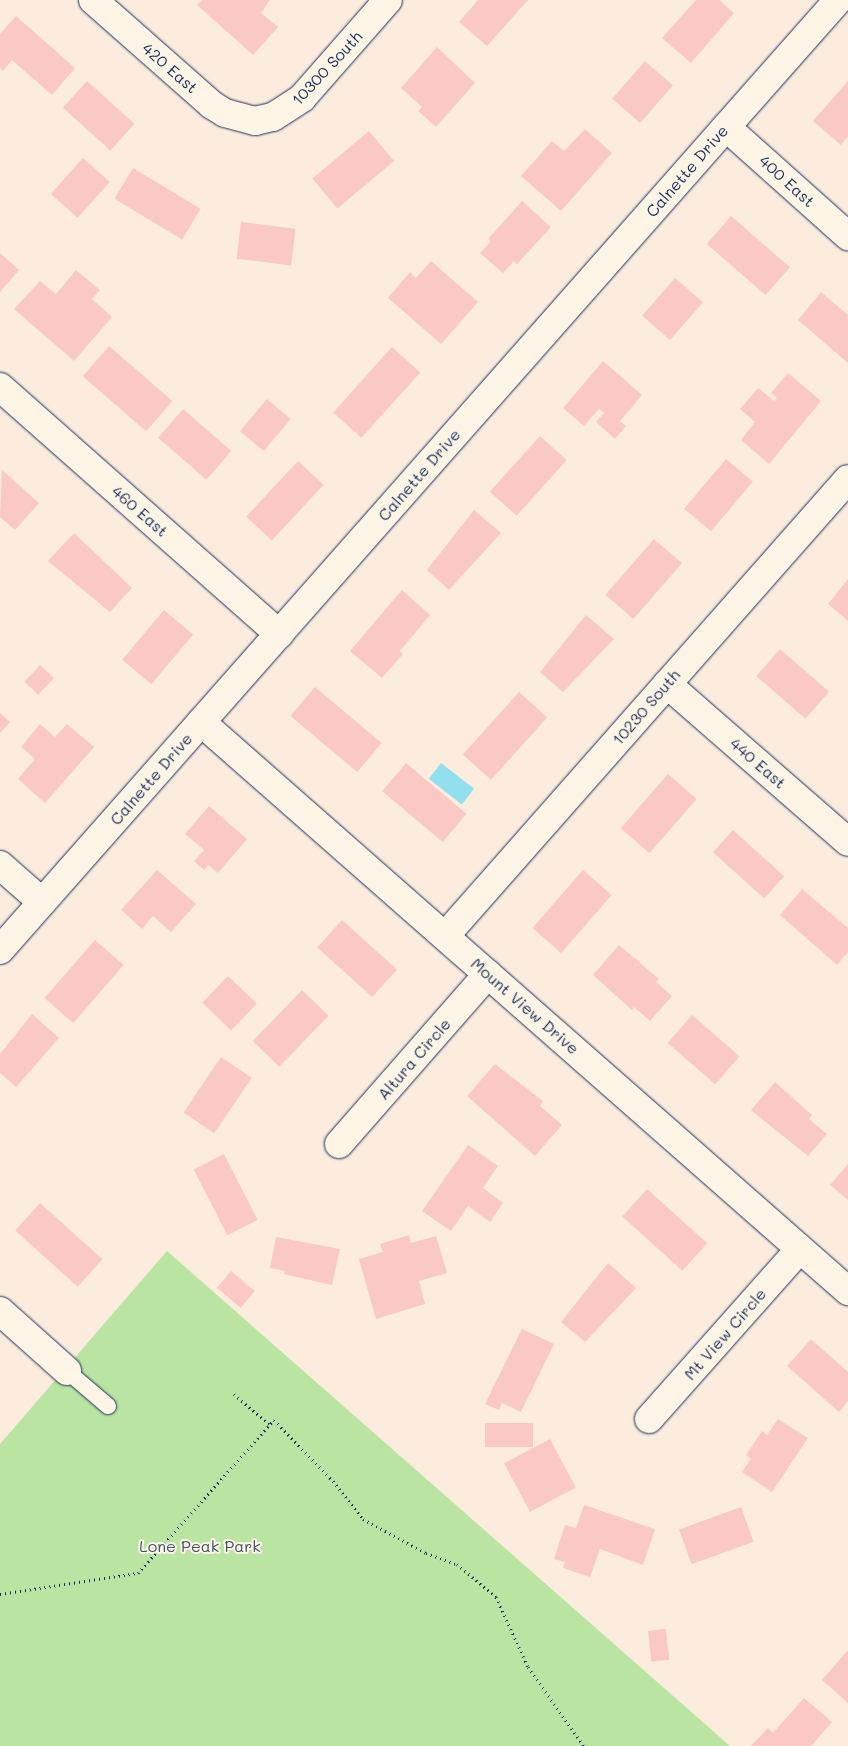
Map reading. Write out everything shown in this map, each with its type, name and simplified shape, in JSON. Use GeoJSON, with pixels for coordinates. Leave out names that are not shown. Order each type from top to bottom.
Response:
{"type":"FeatureCollection","features":[{"type":"Feature","properties":{"kind":"street","name":"420 East"},"geometry":{"type":"LineString","coordinates":[[93,0],[212,105],[226,113],[255,121]]}},
{"type":"Feature","properties":{"kind":"street","name":"10300 South"},"geometry":{"type":"LineString","coordinates":[[255,121],[273,116],[302,98],[388,0]]}},
{"type":"Feature","properties":{"kind":"street","name":"Calnette Drive"},"geometry":{"type":"LineString","coordinates":[[0,950],[838,0]]}},
{"type":"Feature","properties":{"kind":"street","name":"400 East"},"geometry":{"type":"LineString","coordinates":[[726,127],[848,236]]}},
{"type":"Feature","properties":{"kind":"street","name":"460 East"},"geometry":{"type":"LineString","coordinates":[[0,388],[279,634]]}},
{"type":"Feature","properties":{"kind":"street","name":"10230 South"},"geometry":{"type":"LineString","coordinates":[[445,936],[848,479]]}},
{"type":"Feature","properties":{"kind":"street","name":"440 East"},"geometry":{"type":"LineString","coordinates":[[667,684],[848,842]]}},
{"type":"Feature","properties":{"kind":"street","name":"Mount View Drive"},"geometry":{"type":"LineString","coordinates":[[201,722],[848,1291]]}},
{"type":"Feature","properties":{"kind":"street"},"geometry":{"type":"LineString","coordinates":[[0,865],[42,902]]}},
{"type":"Feature","properties":{"kind":"street","name":"Altura Circle"},"geometry":{"type":"LineString","coordinates":[[339,1144],[488,974]]}},
{"type":"Feature","properties":{"kind":"street","name":"Mt View Circle"},"geometry":{"type":"LineString","coordinates":[[650,1419],[800,1249]]}},
{"type":"Feature","properties":{"kind":"street"},"geometry":{"type":"LineString","coordinates":[[0,1311],[67,1370]]}},
{"type":"Feature","properties":{"kind":"lane"},"geometry":{"type":"LineString","coordinates":[[67,1370],[108,1406]]}},
{"type":"Feature","properties":{"kind":"path"},"geometry":{"type":"LineString","coordinates":[[234,1394],[270,1426]]}},
{"type":"Feature","properties":{"kind":"path"},"geometry":{"type":"LineString","coordinates":[[0,1594],[138,1573],[274,1420],[333,1481],[363,1519],[426,1553],[457,1564],[496,1597],[528,1667],[584,1746]]}},
{"type":"Feature","properties":{"kind":"green space","name":"Lone Peak Park"},"geometry":{"type":"Polygon","coordinates":[[[167,1251],[730,1746],[0,1746],[0,1444],[167,1251]]]}},
{"type":"Feature","properties":{"kind":"water"},"geometry":{"type":"Polygon","coordinates":[[[441,763],[474,789],[462,805],[429,779],[441,763]]]}},
{"type":"Feature","properties":{"kind":"building"},"geometry":{"type":"Polygon","coordinates":[[[202,0],[270,0],[261,13],[278,27],[253,55],[197,5],[202,0]]]}},
{"type":"Feature","properties":{"kind":"building"},"geometry":{"type":"Polygon","coordinates":[[[478,0],[528,0],[487,46],[459,22],[478,0]]]}},
{"type":"Feature","properties":{"kind":"building"},"geometry":{"type":"Polygon","coordinates":[[[696,0],[719,0],[734,13],[691,63],[662,38],[696,0]]]}},
{"type":"Feature","properties":{"kind":"building"},"geometry":{"type":"Polygon","coordinates":[[[16,16],[75,68],[52,95],[12,60],[3,71],[0,68],[0,34],[16,16]]]}},
{"type":"Feature","properties":{"kind":"building"},"geometry":{"type":"Polygon","coordinates":[[[437,47],[475,83],[436,127],[418,111],[422,107],[401,88],[437,47]]]}},
{"type":"Feature","properties":{"kind":"building"},"geometry":{"type":"Polygon","coordinates":[[[645,61],[673,85],[640,123],[612,99],[645,61]]]}},
{"type":"Feature","properties":{"kind":"building"},"geometry":{"type":"Polygon","coordinates":[[[87,81],[135,124],[110,151],[63,108],[87,81]]]}},
{"type":"Feature","properties":{"kind":"building"},"geometry":{"type":"Polygon","coordinates":[[[848,81],[848,136],[841,145],[813,121],[848,81]]]}},
{"type":"Feature","properties":{"kind":"building"},"geometry":{"type":"Polygon","coordinates":[[[585,129],[612,153],[561,211],[521,176],[552,141],[564,151],[585,129]]]}},
{"type":"Feature","properties":{"kind":"building"},"geometry":{"type":"Polygon","coordinates":[[[369,131],[394,161],[337,208],[312,179],[369,131]]]}},
{"type":"Feature","properties":{"kind":"building"},"geometry":{"type":"Polygon","coordinates":[[[83,158],[110,182],[78,218],[51,194],[83,158]]]}},
{"type":"Feature","properties":{"kind":"building"},"geometry":{"type":"Polygon","coordinates":[[[133,168],[201,209],[182,240],[114,199],[133,168]]]}},
{"type":"Feature","properties":{"kind":"building"},"geometry":{"type":"Polygon","coordinates":[[[522,201],[551,227],[517,264],[514,261],[503,273],[480,253],[491,241],[488,239],[522,201]]]}},
{"type":"Feature","properties":{"kind":"building"},"geometry":{"type":"Polygon","coordinates":[[[731,216],[790,267],[766,295],[707,244],[731,216]]]}},
{"type":"Feature","properties":{"kind":"building"},"geometry":{"type":"Polygon","coordinates":[[[241,222],[296,229],[291,265],[236,259],[241,222]]]}},
{"type":"Feature","properties":{"kind":"building"},"geometry":{"type":"Polygon","coordinates":[[[0,253],[19,270],[0,292],[0,253]]]}},
{"type":"Feature","properties":{"kind":"building"},"geometry":{"type":"Polygon","coordinates":[[[431,261],[478,302],[441,344],[388,298],[410,272],[416,278],[431,261]]]}},
{"type":"Feature","properties":{"kind":"building"},"geometry":{"type":"Polygon","coordinates":[[[76,270],[100,290],[92,299],[112,317],[74,361],[14,309],[40,281],[56,294],[76,270]]]}},
{"type":"Feature","properties":{"kind":"building"},"geometry":{"type":"Polygon","coordinates":[[[675,278],[703,302],[670,340],[642,316],[675,278]]]}},
{"type":"Feature","properties":{"kind":"building"},"geometry":{"type":"Polygon","coordinates":[[[821,292],[848,315],[848,363],[798,320],[821,292]]]}},
{"type":"Feature","properties":{"kind":"building"},"geometry":{"type":"Polygon","coordinates":[[[109,346],[172,401],[146,431],[83,376],[109,346]]]}},
{"type":"Feature","properties":{"kind":"building"},"geometry":{"type":"Polygon","coordinates":[[[392,347],[420,372],[361,438],[333,412],[392,347]]]}},
{"type":"Feature","properties":{"kind":"building"},"geometry":{"type":"Polygon","coordinates":[[[603,361],[642,395],[620,421],[626,426],[615,439],[596,422],[604,413],[599,409],[584,426],[563,408],[603,361]]]}},
{"type":"Feature","properties":{"kind":"building"},"geometry":{"type":"Polygon","coordinates":[[[788,373],[821,401],[769,464],[741,440],[755,422],[740,409],[758,388],[774,401],[777,398],[771,393],[788,373]]]}},
{"type":"Feature","properties":{"kind":"building"},"geometry":{"type":"Polygon","coordinates":[[[267,399],[291,419],[264,451],[240,431],[267,399]]]}},
{"type":"Feature","properties":{"kind":"building"},"geometry":{"type":"Polygon","coordinates":[[[183,409],[231,451],[206,480],[158,438],[183,409]]]}},
{"type":"Feature","properties":{"kind":"building"},"geometry":{"type":"Polygon","coordinates":[[[540,436],[567,460],[517,516],[490,492],[540,436]]]}},
{"type":"Feature","properties":{"kind":"building"},"geometry":{"type":"Polygon","coordinates":[[[726,459],[753,481],[711,531],[684,509],[726,459]]]}},
{"type":"Feature","properties":{"kind":"building"},"geometry":{"type":"Polygon","coordinates":[[[298,461],[324,485],[272,540],[246,517],[298,461]]]}},
{"type":"Feature","properties":{"kind":"building"},"geometry":{"type":"Polygon","coordinates":[[[2,470],[39,503],[15,530],[0,517],[2,470]]]}},
{"type":"Feature","properties":{"kind":"building"},"geometry":{"type":"Polygon","coordinates":[[[474,510],[501,533],[449,590],[427,570],[474,510]]]}},
{"type":"Feature","properties":{"kind":"building"},"geometry":{"type":"Polygon","coordinates":[[[74,533],[132,588],[110,612],[48,561],[74,533]]]}},
{"type":"Feature","properties":{"kind":"building"},"geometry":{"type":"Polygon","coordinates":[[[654,539],[682,563],[633,619],[605,595],[654,539]]]}},
{"type":"Feature","properties":{"kind":"building"},"geometry":{"type":"Polygon","coordinates":[[[848,579],[848,621],[828,604],[848,579]]]}},
{"type":"Feature","properties":{"kind":"building"},"geometry":{"type":"Polygon","coordinates":[[[402,590],[430,615],[400,651],[403,654],[382,678],[350,651],[402,590]]]}},
{"type":"Feature","properties":{"kind":"building"},"geometry":{"type":"Polygon","coordinates":[[[164,610],[193,634],[151,684],[122,660],[164,610]]]}},
{"type":"Feature","properties":{"kind":"building"},"geometry":{"type":"Polygon","coordinates":[[[586,615],[614,639],[563,692],[540,672],[586,615]]]}},
{"type":"Feature","properties":{"kind":"building"},"geometry":{"type":"Polygon","coordinates":[[[780,649],[829,692],[805,719],[756,676],[780,649]]]}},
{"type":"Feature","properties":{"kind":"building"},"geometry":{"type":"Polygon","coordinates":[[[40,665],[54,678],[38,695],[24,682],[40,665]]]}},
{"type":"Feature","properties":{"kind":"building"},"geometry":{"type":"Polygon","coordinates":[[[315,687],[382,743],[357,772],[291,716],[315,687]]]}},
{"type":"Feature","properties":{"kind":"building"},"geometry":{"type":"Polygon","coordinates":[[[519,692],[547,717],[491,780],[463,754],[519,692]]]}},
{"type":"Feature","properties":{"kind":"building"},"geometry":{"type":"Polygon","coordinates":[[[0,713],[10,722],[0,733],[0,713]]]}},
{"type":"Feature","properties":{"kind":"building"},"geometry":{"type":"Polygon","coordinates":[[[40,724],[55,737],[67,724],[94,747],[45,803],[18,779],[35,759],[21,747],[40,724]]]}},
{"type":"Feature","properties":{"kind":"building"},"geometry":{"type":"Polygon","coordinates":[[[406,763],[467,814],[443,842],[382,791],[406,763]]]}},
{"type":"Feature","properties":{"kind":"building"},"geometry":{"type":"Polygon","coordinates":[[[668,774],[697,799],[649,853],[621,828],[668,774]]]}},
{"type":"Feature","properties":{"kind":"building"},"geometry":{"type":"Polygon","coordinates":[[[209,806],[247,839],[218,873],[208,865],[204,870],[194,861],[204,850],[185,834],[209,806]]]}},
{"type":"Feature","properties":{"kind":"building"},"geometry":{"type":"Polygon","coordinates":[[[733,830],[784,876],[764,898],[713,852],[733,830]]]}},
{"type":"Feature","properties":{"kind":"building"},"geometry":{"type":"Polygon","coordinates":[[[157,870],[196,904],[171,932],[153,916],[142,929],[121,910],[157,870]]]}},
{"type":"Feature","properties":{"kind":"building"},"geometry":{"type":"Polygon","coordinates":[[[583,870],[612,895],[561,953],[532,928],[583,870]]]}},
{"type":"Feature","properties":{"kind":"building"},"geometry":{"type":"Polygon","coordinates":[[[802,889],[848,928],[848,952],[837,965],[780,915],[802,889]]]}},
{"type":"Feature","properties":{"kind":"building"},"geometry":{"type":"Polygon","coordinates":[[[342,920],[397,970],[372,997],[317,947],[342,920]]]}},
{"type":"Feature","properties":{"kind":"building"},"geometry":{"type":"Polygon","coordinates":[[[95,940],[124,965],[73,1023],[44,998],[95,940]]]}},
{"type":"Feature","properties":{"kind":"building"},"geometry":{"type":"Polygon","coordinates":[[[619,945],[659,979],[656,982],[672,996],[650,1021],[634,1007],[632,1010],[593,975],[619,945]]]}},
{"type":"Feature","properties":{"kind":"building"},"geometry":{"type":"Polygon","coordinates":[[[228,976],[257,1004],[231,1030],[202,1003],[228,976]]]}},
{"type":"Feature","properties":{"kind":"building"},"geometry":{"type":"Polygon","coordinates":[[[302,990],[329,1016],[279,1067],[253,1041],[302,990]]]}},
{"type":"Feature","properties":{"kind":"building"},"geometry":{"type":"Polygon","coordinates":[[[32,1014],[59,1038],[16,1087],[0,1073],[0,1054],[32,1014]]]}},
{"type":"Feature","properties":{"kind":"building"},"geometry":{"type":"Polygon","coordinates":[[[692,1015],[740,1056],[715,1084],[668,1043],[692,1015]]]}},
{"type":"Feature","properties":{"kind":"building"},"geometry":{"type":"Polygon","coordinates":[[[221,1057],[252,1078],[214,1133],[184,1113],[221,1057]]]}},
{"type":"Feature","properties":{"kind":"building"},"geometry":{"type":"Polygon","coordinates":[[[495,1064],[543,1101],[540,1106],[562,1125],[535,1156],[467,1096],[495,1064]]]}},
{"type":"Feature","properties":{"kind":"building"},"geometry":{"type":"Polygon","coordinates":[[[775,1082],[812,1115],[809,1119],[827,1134],[808,1156],[751,1110],[775,1082]]]}},
{"type":"Feature","properties":{"kind":"building"},"geometry":{"type":"Polygon","coordinates":[[[468,1145],[498,1166],[483,1188],[503,1203],[490,1222],[468,1206],[451,1231],[422,1211],[468,1145]]]}},
{"type":"Feature","properties":{"kind":"building"},"geometry":{"type":"Polygon","coordinates":[[[224,1154],[258,1220],[227,1235],[194,1169],[224,1154]]]}},
{"type":"Feature","properties":{"kind":"building"},"geometry":{"type":"Polygon","coordinates":[[[848,1164],[848,1200],[830,1185],[848,1164]]]}},
{"type":"Feature","properties":{"kind":"building"},"geometry":{"type":"Polygon","coordinates":[[[647,1189],[707,1243],[682,1271],[622,1216],[647,1189]]]}},
{"type":"Feature","properties":{"kind":"building"},"geometry":{"type":"Polygon","coordinates":[[[40,1203],[102,1259],[78,1287],[15,1230],[40,1203]]]}},
{"type":"Feature","properties":{"kind":"building"},"geometry":{"type":"Polygon","coordinates":[[[409,1235],[411,1243],[436,1236],[447,1273],[419,1281],[425,1304],[376,1319],[359,1259],[383,1252],[380,1244],[409,1235]]]}},
{"type":"Feature","properties":{"kind":"building"},"geometry":{"type":"Polygon","coordinates":[[[276,1237],[340,1249],[332,1285],[284,1274],[285,1271],[270,1268],[276,1237]]]}},
{"type":"Feature","properties":{"kind":"building"},"geometry":{"type":"Polygon","coordinates":[[[608,1263],[636,1288],[585,1342],[561,1322],[608,1263]]]}},
{"type":"Feature","properties":{"kind":"building"},"geometry":{"type":"Polygon","coordinates":[[[231,1271],[255,1291],[241,1308],[217,1288],[231,1271]]]}},
{"type":"Feature","properties":{"kind":"building"},"geometry":{"type":"Polygon","coordinates":[[[522,1329],[554,1344],[521,1412],[502,1403],[499,1410],[485,1404],[522,1329]]]}},
{"type":"Feature","properties":{"kind":"building"},"geometry":{"type":"Polygon","coordinates":[[[811,1339],[848,1372],[848,1401],[839,1412],[787,1366],[811,1339]]]}},
{"type":"Feature","properties":{"kind":"building"},"geometry":{"type":"Polygon","coordinates":[[[778,1419],[808,1438],[772,1492],[742,1472],[751,1459],[746,1455],[762,1431],[767,1435],[778,1419]]]}},
{"type":"Feature","properties":{"kind":"building"},"geometry":{"type":"Polygon","coordinates":[[[485,1423],[533,1423],[533,1447],[485,1447],[485,1423]]]}},
{"type":"Feature","properties":{"kind":"building"},"geometry":{"type":"Polygon","coordinates":[[[550,1439],[576,1488],[530,1512],[504,1463],[550,1439]]]}},
{"type":"Feature","properties":{"kind":"building"},"geometry":{"type":"Polygon","coordinates":[[[584,1505],[655,1529],[643,1565],[600,1549],[590,1577],[563,1568],[565,1562],[554,1559],[565,1525],[576,1528],[584,1505]]]}},
{"type":"Feature","properties":{"kind":"building"},"geometry":{"type":"Polygon","coordinates":[[[741,1507],[754,1542],[692,1564],[679,1530],[741,1507]]]}},
{"type":"Feature","properties":{"kind":"building"},"geometry":{"type":"Polygon","coordinates":[[[666,1629],[669,1660],[651,1662],[648,1631],[666,1629]]]}},
{"type":"Feature","properties":{"kind":"building"},"geometry":{"type":"Polygon","coordinates":[[[848,1650],[848,1703],[822,1680],[848,1650]]]}},
{"type":"Feature","properties":{"kind":"building"},"geometry":{"type":"Polygon","coordinates":[[[804,1698],[832,1722],[811,1746],[751,1746],[768,1728],[773,1733],[804,1698]]]}}]}
